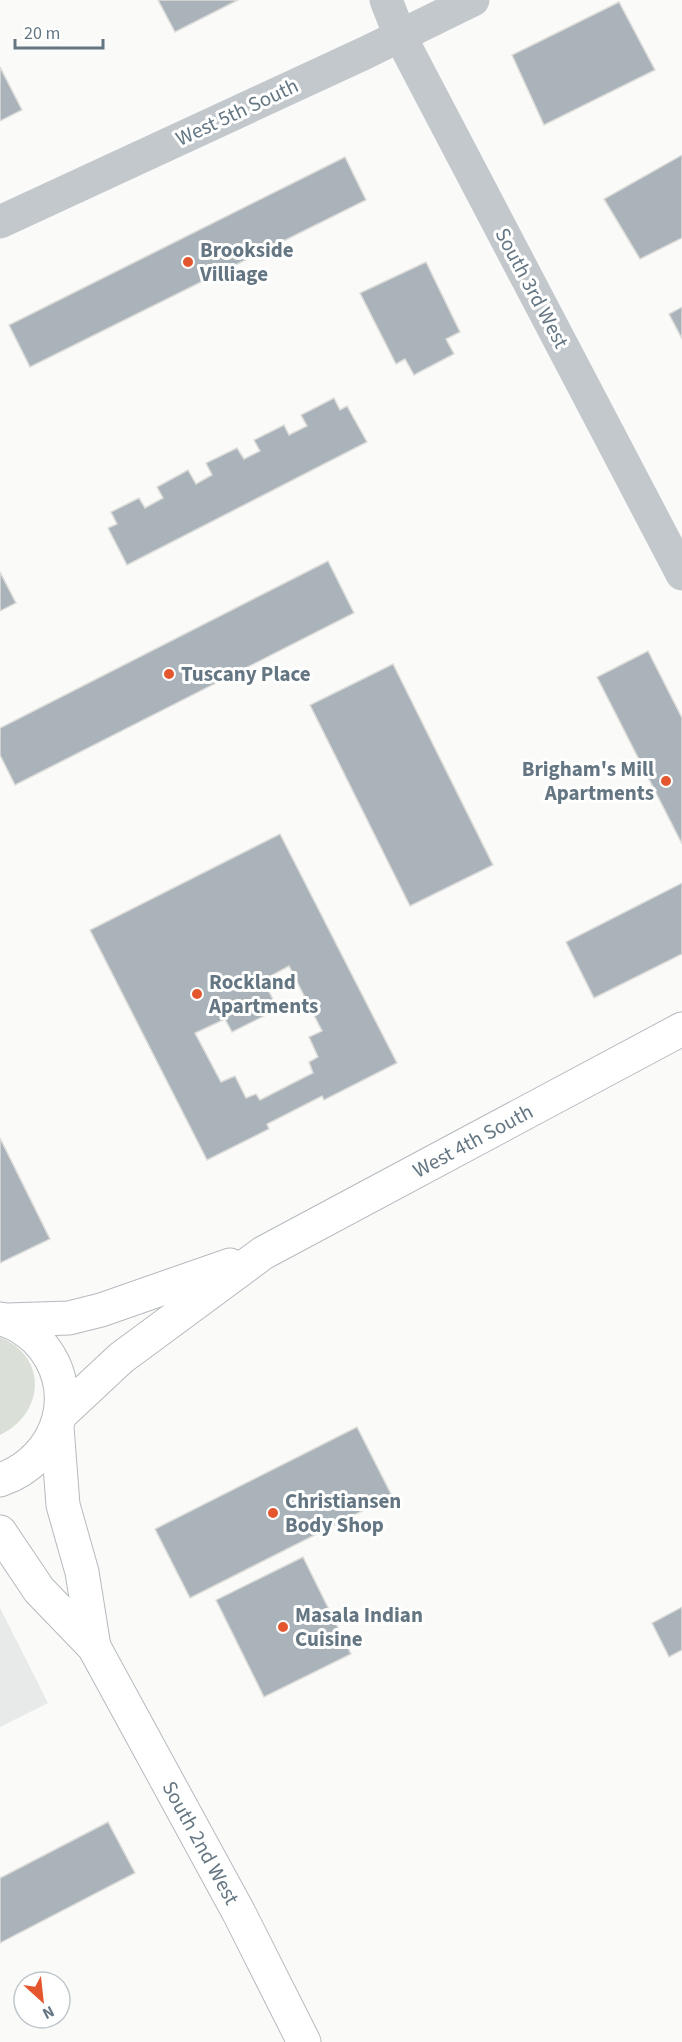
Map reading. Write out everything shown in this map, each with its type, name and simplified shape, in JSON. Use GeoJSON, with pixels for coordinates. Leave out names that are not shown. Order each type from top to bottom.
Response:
{"type":"FeatureCollection","features":[{"type":"Feature","properties":{"kind":"main road","name":"West 4th South"},"geometry":{"type":"LineString","coordinates":[[58,1421],[121,1358],[263,1253],[682,1029]]}},
{"type":"Feature","properties":{"kind":"main road","name":"West 4th South"},"geometry":{"type":"LineString","coordinates":[[4,1319],[69,1318],[101,1310],[263,1253]]}},
{"type":"Feature","properties":{"kind":"main road","name":"South 2nd West"},"geometry":{"type":"LineString","coordinates":[[4,1319],[28,1332],[45,1349],[56,1369],[61,1392],[58,1421],[63,1505],[82,1572],[94,1647]]}},
{"type":"Feature","properties":{"kind":"main road"},"geometry":{"type":"LineString","coordinates":[[0,1480],[15,1475],[33,1462],[47,1446],[58,1421]]}},
{"type":"Feature","properties":{"kind":"main road","name":"South 2nd West"},"geometry":{"type":"LineString","coordinates":[[0,1532],[39,1590],[94,1647],[239,1913],[304,2042]]}},
{"type":"Feature","properties":{"kind":"street","name":"South 3rd West"},"geometry":{"type":"LineString","coordinates":[[386,0],[400,36],[682,574]]}},
{"type":"Feature","properties":{"kind":"street","name":"West 5th South"},"geometry":{"type":"LineString","coordinates":[[0,222],[473,0]]}},
{"type":"Feature","properties":{"kind":"shaded area"},"geometry":{"type":"Polygon","coordinates":[[[0,1337],[16,1346],[27,1358],[33,1371],[35,1385],[26,1413],[15,1425],[0,1435],[0,1337]]]}},
{"type":"Feature","properties":{"kind":"shaded area"},"geometry":{"type":"Polygon","coordinates":[[[0,1608],[48,1703],[0,1727],[0,1608]]]}},
{"type":"Feature","properties":{"kind":"building"},"geometry":{"type":"Polygon","coordinates":[[[158,0],[238,0],[175,32],[158,0]]]}},
{"type":"Feature","properties":{"kind":"building"},"geometry":{"type":"Polygon","coordinates":[[[619,2],[655,70],[544,125],[512,55],[619,2]]]}},
{"type":"Feature","properties":{"kind":"building"},"geometry":{"type":"Polygon","coordinates":[[[0,67],[22,110],[0,121],[0,67]]]}},
{"type":"Feature","properties":{"kind":"building"},"geometry":{"type":"Polygon","coordinates":[[[682,155],[682,238],[640,259],[604,199],[682,155]]]}},
{"type":"Feature","properties":{"kind":"building","name":"Brookside Villiage"},"geometry":{"type":"Polygon","coordinates":[[[345,157],[366,200],[30,367],[9,325],[345,157]]]}},
{"type":"Feature","properties":{"kind":"building"},"geometry":{"type":"Polygon","coordinates":[[[426,262],[460,332],[446,339],[454,354],[414,375],[405,359],[396,364],[360,293],[426,262]]]}},
{"type":"Feature","properties":{"kind":"building"},"geometry":{"type":"Polygon","coordinates":[[[682,307],[682,339],[669,314],[682,307]]]}},
{"type":"Feature","properties":{"kind":"building"},"geometry":{"type":"Polygon","coordinates":[[[334,398],[340,410],[347,406],[367,442],[127,565],[108,528],[117,524],[111,512],[139,498],[145,508],[163,498],[157,487],[188,470],[196,484],[212,475],[206,463],[237,448],[244,459],[260,451],[254,440],[284,425],[289,435],[307,426],[301,415],[334,398]]]}},
{"type":"Feature","properties":{"kind":"building","name":"Tuscany Place"},"geometry":{"type":"Polygon","coordinates":[[[328,561],[354,613],[15,785],[0,755],[0,728],[328,561]]]}},
{"type":"Feature","properties":{"kind":"building"},"geometry":{"type":"Polygon","coordinates":[[[0,572],[16,603],[0,611],[0,572]]]}},
{"type":"Feature","properties":{"kind":"building","name":"Brigham's Mill Apartments"},"geometry":{"type":"Polygon","coordinates":[[[648,651],[682,718],[682,844],[597,677],[648,651]]]}},
{"type":"Feature","properties":{"kind":"building"},"geometry":{"type":"Polygon","coordinates":[[[393,664],[493,865],[410,906],[310,705],[393,664]]]}},
{"type":"Feature","properties":{"kind":"building","name":"Rockland Apartments"},"geometry":{"type":"Polygon","coordinates":[[[280,834],[397,1063],[324,1100],[322,1096],[267,1124],[269,1129],[207,1160],[90,930],[280,834]],[[289,966],[263,980],[278,1009],[232,1032],[225,1019],[195,1033],[221,1082],[235,1076],[246,1098],[256,1094],[260,1100],[313,1073],[309,1062],[318,1057],[309,1037],[322,1031],[289,966]]]}},
{"type":"Feature","properties":{"kind":"building"},"geometry":{"type":"Polygon","coordinates":[[[682,883],[682,954],[594,998],[566,942],[682,883]]]}},
{"type":"Feature","properties":{"kind":"building"},"geometry":{"type":"Polygon","coordinates":[[[0,1138],[50,1239],[0,1263],[0,1138]]]}},
{"type":"Feature","properties":{"kind":"building","name":"Christiansen Body Shop"},"geometry":{"type":"Polygon","coordinates":[[[357,1427],[392,1496],[190,1598],[155,1529],[357,1427]]]}},
{"type":"Feature","properties":{"kind":"building","name":"Masala Indian Cuisine"},"geometry":{"type":"Polygon","coordinates":[[[303,1557],[351,1654],[264,1697],[216,1600],[303,1557]]]}},
{"type":"Feature","properties":{"kind":"building"},"geometry":{"type":"Polygon","coordinates":[[[682,1607],[682,1650],[669,1657],[652,1623],[682,1607]]]}},
{"type":"Feature","properties":{"kind":"building"},"geometry":{"type":"Polygon","coordinates":[[[108,1822],[135,1873],[0,1943],[0,1878],[108,1822]]]}},
{"type":"Feature","properties":{"kind":"place","name":"Brookside Villiage"},"geometry":{"type":"Point","coordinates":[188,262]}},
{"type":"Feature","properties":{"kind":"place","name":"Tuscany Place"},"geometry":{"type":"Point","coordinates":[169,674]}},
{"type":"Feature","properties":{"kind":"place","name":"Brigham's Mill Apartments"},"geometry":{"type":"Point","coordinates":[666,781]}},
{"type":"Feature","properties":{"kind":"place","name":"Rockland Apartments"},"geometry":{"type":"Point","coordinates":[197,994]}},
{"type":"Feature","properties":{"kind":"place","name":"Christiansen Body Shop"},"geometry":{"type":"Point","coordinates":[273,1513]}},
{"type":"Feature","properties":{"kind":"place","name":"Masala Indian Cuisine"},"geometry":{"type":"Point","coordinates":[283,1627]}}]}
